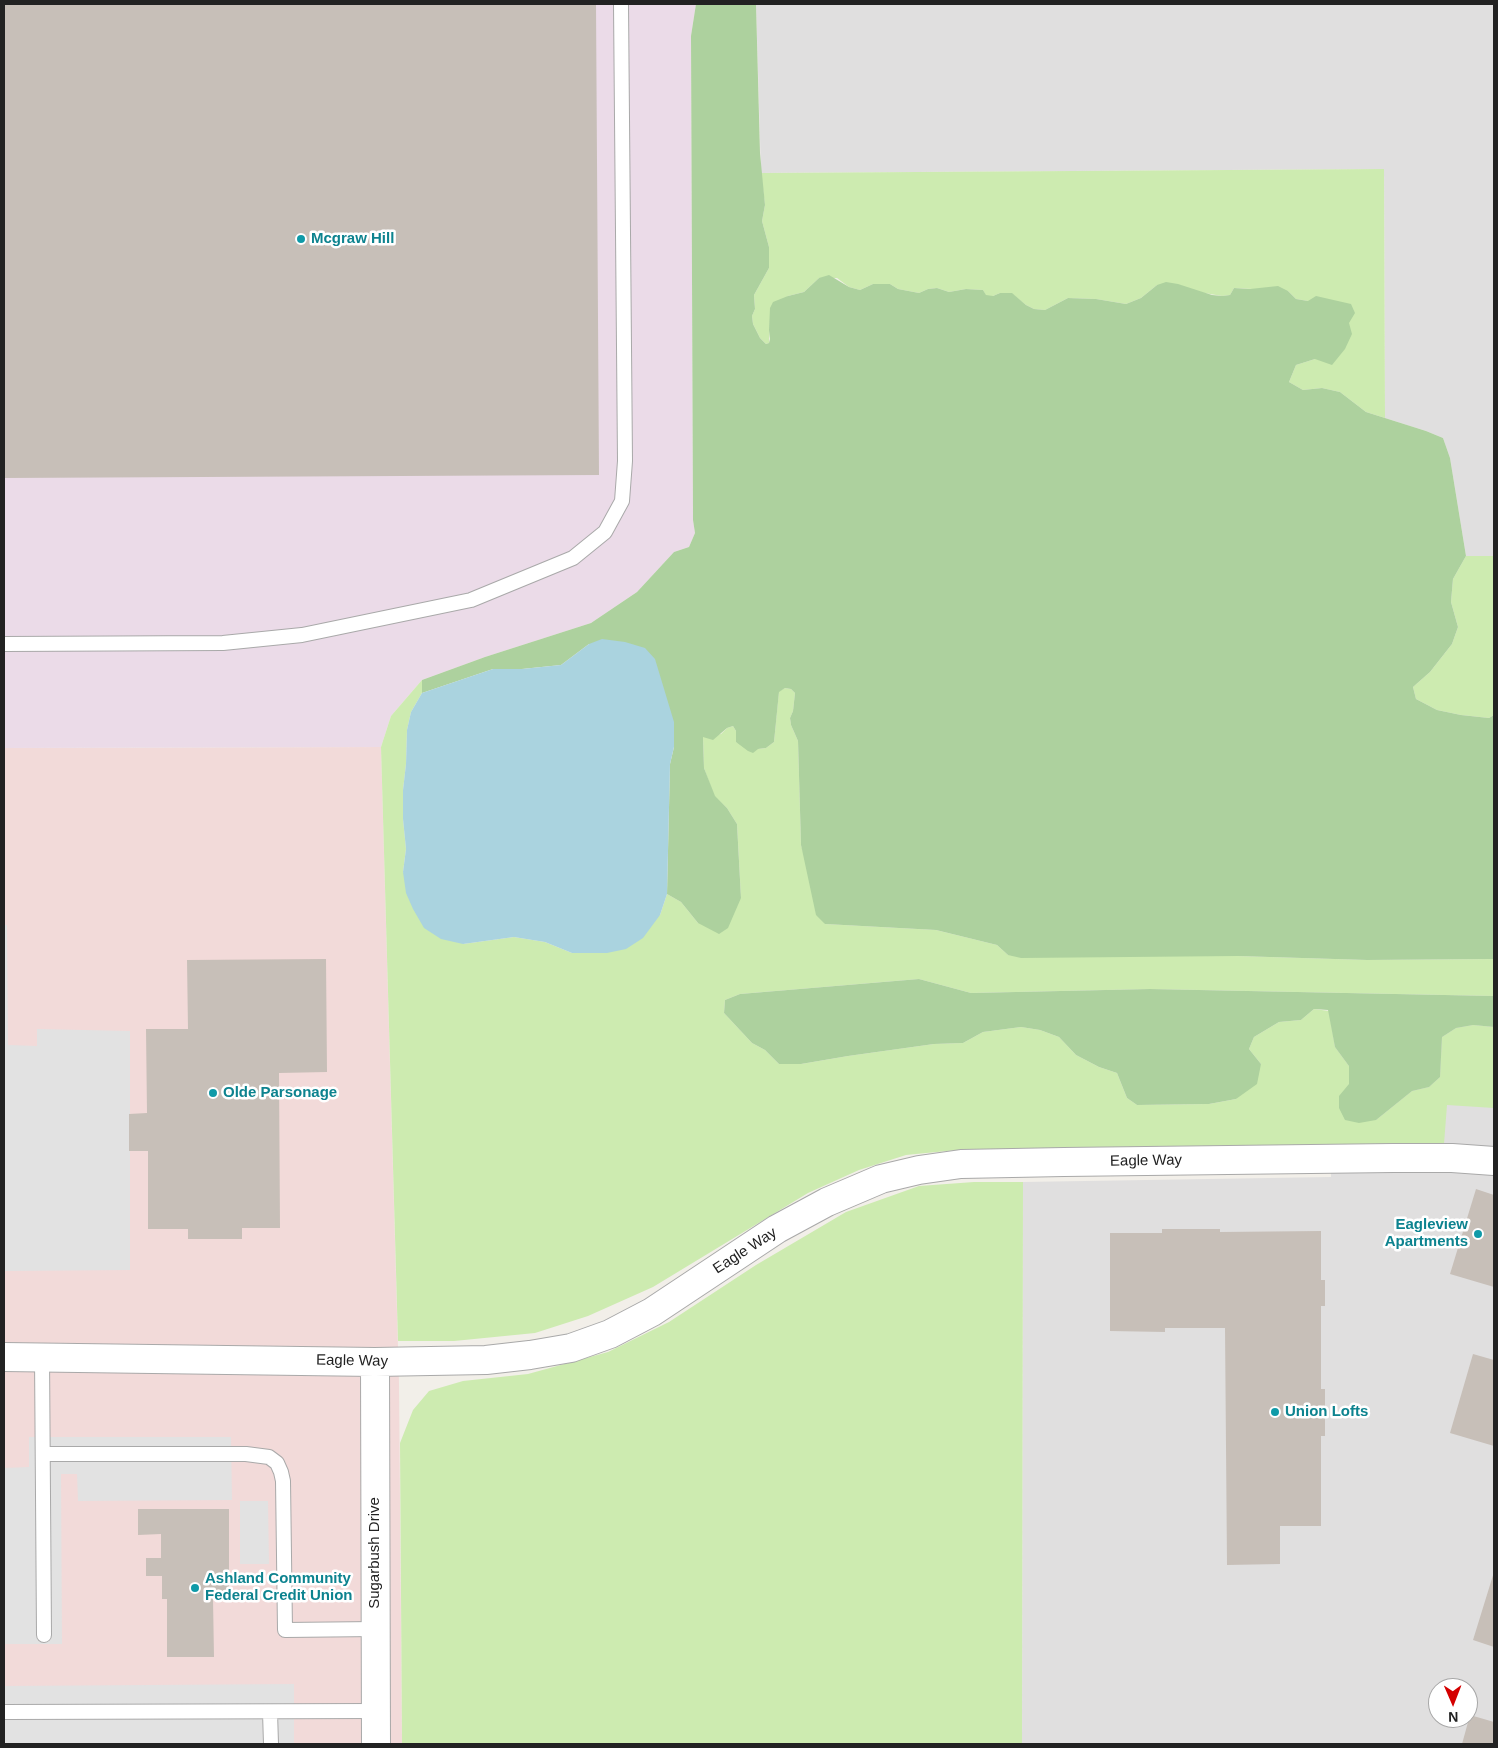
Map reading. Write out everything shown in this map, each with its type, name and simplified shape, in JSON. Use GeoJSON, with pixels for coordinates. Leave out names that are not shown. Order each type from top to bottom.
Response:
{"type":"FeatureCollection","features":[{"type":"Feature","properties":{"kind":"street","name":"Eagle Way"},"geometry":{"type":"LineString","coordinates":[[4,1357],[42,1356],[375,1362],[486,1360],[530,1355],[571,1348],[602,1337],[652,1312],[777,1230],[827,1202],[881,1179],[919,1170],[961,1164],[1064,1162],[1393,1158],[1452,1158],[1494,1161]]}},
{"type":"Feature","properties":{"kind":"street","name":"Sugarbush Drive"},"geometry":{"type":"LineString","coordinates":[[375,1362],[376,1744]]}},
{"type":"Feature","properties":{"kind":"lane"},"geometry":{"type":"LineString","coordinates":[[4,644],[223,643],[302,634],[471,600],[573,558],[605,532],[622,501],[625,461],[621,4]]}},
{"type":"Feature","properties":{"kind":"lane"},"geometry":{"type":"LineString","coordinates":[[42,1356],[44,1635]]}},
{"type":"Feature","properties":{"kind":"lane"},"geometry":{"type":"LineString","coordinates":[[43,1454],[246,1454],[269,1457],[276,1463],[283,1480],[286,1630],[376,1629]]}},
{"type":"Feature","properties":{"kind":"lane"},"geometry":{"type":"LineString","coordinates":[[4,1712],[376,1711]]}},
{"type":"Feature","properties":{"kind":"lane"},"geometry":{"type":"LineString","coordinates":[[270,1712],[271,1744]]}},
{"type":"Feature","properties":{"kind":"shaded area"},"geometry":{"type":"Polygon","coordinates":[[[4,4],[696,4],[691,36],[693,520],[695,533],[689,547],[674,552],[637,592],[591,623],[485,657],[422,680],[391,716],[381,747],[4,748],[4,4]]]}},
{"type":"Feature","properties":{"kind":"shaded area"},"geometry":{"type":"Polygon","coordinates":[[[756,4],[1494,4],[1494,556],[1466,556],[1450,458],[1443,438],[1385,418],[1384,169],[761,173],[756,4]]]}},
{"type":"Feature","properties":{"kind":"shaded area"},"geometry":{"type":"Polygon","coordinates":[[[381,747],[399,1383],[402,1744],[4,1744],[4,748],[381,747]]]}},
{"type":"Feature","properties":{"kind":"shaded area"},"geometry":{"type":"Polygon","coordinates":[[[4,925],[7,925],[8,1045],[37,1046],[37,1029],[130,1031],[130,1270],[4,1271],[4,925]]]}},
{"type":"Feature","properties":{"kind":"shaded area"},"geometry":{"type":"Polygon","coordinates":[[[1329,1011],[1494,1027],[1494,1744],[1022,1744],[1023,1182],[1331,1177],[1329,1011]]]}},
{"type":"Feature","properties":{"kind":"shaded area"},"geometry":{"type":"Polygon","coordinates":[[[29,1437],[231,1437],[232,1500],[78,1501],[77,1474],[61,1474],[62,1644],[4,1644],[4,1468],[29,1467],[29,1437]]]}},
{"type":"Feature","properties":{"kind":"shaded area"},"geometry":{"type":"Polygon","coordinates":[[[240,1501],[268,1501],[269,1564],[240,1564],[240,1501]]]}},
{"type":"Feature","properties":{"kind":"shaded area"},"geometry":{"type":"Polygon","coordinates":[[[294,1684],[294,1744],[4,1744],[4,1686],[294,1684]]]}},
{"type":"Feature","properties":{"kind":"green space"},"geometry":{"type":"Polygon","coordinates":[[[696,4],[756,4],[760,153],[765,205],[762,221],[769,247],[769,268],[754,295],[755,309],[752,316],[753,324],[760,338],[766,344],[769,343],[770,339],[770,308],[773,302],[804,292],[819,278],[829,275],[849,287],[860,290],[873,284],[890,284],[898,289],[919,293],[937,288],[949,292],[966,289],[983,290],[986,295],[993,296],[1000,293],[1012,293],[1026,305],[1034,309],[1045,310],[1068,298],[1096,299],[1126,304],[1141,298],[1157,285],[1166,282],[1222,296],[1230,295],[1234,288],[1250,289],[1278,286],[1288,291],[1296,299],[1308,301],[1316,296],[1351,304],[1355,313],[1349,323],[1352,334],[1345,349],[1332,365],[1315,359],[1296,365],[1289,382],[1303,390],[1322,388],[1340,392],[1366,412],[1443,438],[1450,458],[1466,556],[1453,579],[1451,602],[1458,627],[1452,644],[1430,672],[1413,687],[1416,699],[1437,710],[1489,718],[1494,715],[1494,959],[1367,960],[1237,956],[1021,958],[1008,955],[997,945],[936,930],[825,924],[816,915],[801,845],[798,741],[790,718],[793,711],[795,693],[791,689],[785,688],[779,692],[774,742],[766,748],[758,749],[753,753],[748,751],[736,742],[736,731],[733,726],[727,728],[713,740],[703,737],[704,768],[715,796],[727,808],[737,824],[741,898],[728,928],[719,934],[698,923],[681,902],[667,894],[670,764],[674,747],[589,644],[561,665],[522,669],[493,669],[422,693],[422,680],[485,657],[591,623],[637,592],[674,552],[689,547],[695,533],[693,520],[691,36],[696,4]]]}},
{"type":"Feature","properties":{"kind":"green space"},"geometry":{"type":"Polygon","coordinates":[[[1384,169],[1385,418],[1366,412],[1340,392],[1322,388],[1303,390],[1289,382],[1296,365],[1315,359],[1308,301],[1296,299],[1288,291],[1234,288],[1230,295],[1222,296],[1157,285],[1141,298],[1126,304],[1096,299],[1068,298],[1045,310],[1034,309],[1026,305],[1011,293],[986,296],[983,290],[966,289],[949,292],[937,288],[919,293],[898,289],[890,284],[873,284],[860,290],[849,287],[837,278],[819,278],[804,292],[788,296],[770,321],[769,343],[766,344],[760,338],[753,324],[754,295],[769,268],[769,247],[762,221],[765,205],[761,173],[1384,169]]]}},
{"type":"Feature","properties":{"kind":"green space"},"geometry":{"type":"Polygon","coordinates":[[[1466,556],[1494,556],[1494,715],[1489,718],[1437,710],[1416,699],[1413,687],[1430,672],[1452,644],[1458,627],[1451,602],[1453,579],[1466,556]]]}},
{"type":"Feature","properties":{"kind":"green space"},"geometry":{"type":"Polygon","coordinates":[[[422,680],[422,693],[411,712],[407,730],[403,790],[406,849],[403,872],[463,944],[514,937],[545,942],[572,953],[660,915],[667,894],[681,902],[698,923],[741,898],[737,824],[727,808],[714,796],[704,768],[703,737],[721,734],[727,728],[733,726],[736,731],[736,742],[758,749],[766,748],[774,742],[779,691],[785,688],[791,689],[795,693],[793,711],[790,718],[798,741],[801,845],[825,924],[936,930],[997,945],[1008,955],[1237,956],[1367,960],[1494,959],[1494,996],[1150,989],[971,993],[919,979],[740,994],[725,1000],[724,1013],[752,1043],[765,1050],[779,1064],[801,1064],[934,1044],[963,1043],[983,1032],[1021,1027],[1040,1030],[1059,1037],[1076,1055],[1099,1067],[1117,1073],[1127,1098],[1137,1105],[1209,1104],[1236,1099],[1261,1064],[1249,1049],[1254,1037],[1279,1022],[1301,1020],[1314,1009],[1329,1011],[1335,1047],[1349,1066],[1349,1084],[1376,1120],[1412,1091],[1429,1087],[1440,1077],[1442,1037],[1456,1028],[1473,1025],[1494,1027],[1494,1108],[1447,1105],[1444,1144],[957,1150],[906,1155],[859,1170],[808,1193],[653,1287],[588,1316],[535,1333],[454,1341],[398,1341],[381,747],[391,716],[422,680]]]}},
{"type":"Feature","properties":{"kind":"green space"},"geometry":{"type":"Polygon","coordinates":[[[919,979],[971,993],[1150,989],[1494,996],[1494,1027],[1473,1025],[1456,1028],[1442,1037],[1440,1077],[1429,1087],[1412,1091],[1376,1120],[1359,1123],[1345,1120],[1339,1108],[1339,1096],[1349,1084],[1349,1066],[1335,1047],[1328,1010],[1314,1009],[1301,1020],[1279,1022],[1254,1037],[1249,1049],[1261,1064],[1257,1084],[1236,1099],[1209,1104],[1137,1105],[1127,1098],[1117,1073],[1099,1067],[1076,1055],[1059,1037],[1040,1030],[1021,1027],[983,1032],[963,1043],[934,1044],[801,1064],[779,1064],[765,1050],[752,1043],[724,1013],[725,1000],[740,994],[919,979]]]}},
{"type":"Feature","properties":{"kind":"green space"},"geometry":{"type":"Polygon","coordinates":[[[974,1182],[1023,1182],[1022,1744],[402,1744],[400,1443],[413,1410],[429,1391],[463,1381],[528,1374],[608,1352],[669,1322],[756,1265],[846,1212],[919,1186],[974,1182]]]}},
{"type":"Feature","properties":{"kind":"water"},"geometry":{"type":"Polygon","coordinates":[[[602,639],[625,642],[645,648],[655,659],[674,722],[674,747],[670,764],[667,894],[660,915],[643,938],[626,949],[607,953],[572,953],[545,942],[514,937],[463,944],[441,939],[424,928],[413,909],[406,893],[403,872],[406,849],[403,790],[407,730],[411,712],[422,693],[493,669],[522,669],[561,665],[589,644],[602,639]]]}},
{"type":"Feature","properties":{"kind":"building","name":"Mcgraw Hill"},"geometry":{"type":"Polygon","coordinates":[[[4,4],[596,4],[599,475],[4,478],[4,4]]]}},
{"type":"Feature","properties":{"kind":"building","name":"Olde Parsonage"},"geometry":{"type":"Polygon","coordinates":[[[326,959],[327,1072],[279,1073],[280,1228],[242,1228],[242,1239],[188,1239],[188,1229],[148,1229],[148,1151],[129,1151],[129,1114],[147,1113],[146,1029],[188,1029],[187,960],[326,959]]]}},
{"type":"Feature","properties":{"kind":"building","name":"Eagleview Apartments"},"geometry":{"type":"Polygon","coordinates":[[[1476,1189],[1494,1195],[1494,1287],[1450,1274],[1476,1189]]]}},
{"type":"Feature","properties":{"kind":"building","name":"Union Lofts"},"geometry":{"type":"Polygon","coordinates":[[[1162,1229],[1220,1229],[1220,1232],[1321,1231],[1321,1280],[1325,1280],[1325,1306],[1321,1306],[1321,1389],[1325,1389],[1325,1436],[1321,1436],[1321,1526],[1280,1526],[1280,1564],[1227,1565],[1225,1328],[1165,1328],[1165,1332],[1110,1331],[1110,1233],[1162,1233],[1162,1229]]]}},
{"type":"Feature","properties":{"kind":"building"},"geometry":{"type":"Polygon","coordinates":[[[1473,1354],[1494,1360],[1494,1446],[1450,1433],[1473,1354]]]}},
{"type":"Feature","properties":{"kind":"building","name":"Ashland Community Federal Credit Union"},"geometry":{"type":"Polygon","coordinates":[[[138,1509],[229,1509],[229,1599],[213,1599],[214,1657],[167,1657],[167,1599],[162,1599],[162,1576],[146,1576],[146,1558],[161,1558],[161,1534],[138,1535],[138,1509]]]}},
{"type":"Feature","properties":{"kind":"building"},"geometry":{"type":"Polygon","coordinates":[[[1494,1572],[1494,1647],[1473,1640],[1494,1572]]]}},
{"type":"Feature","properties":{"kind":"building"},"geometry":{"type":"Polygon","coordinates":[[[1478,1717],[1494,1722],[1494,1744],[1462,1744],[1466,1728],[1478,1728],[1478,1717]]]}},
{"type":"Feature","properties":{"kind":"place","name":"Mcgraw Hill"},"geometry":{"type":"Point","coordinates":[301,239]}},
{"type":"Feature","properties":{"kind":"place","name":"Olde Parsonage"},"geometry":{"type":"Point","coordinates":[213,1093]}},
{"type":"Feature","properties":{"kind":"place","name":"Eagleview Apartments"},"geometry":{"type":"Point","coordinates":[1478,1234]}},
{"type":"Feature","properties":{"kind":"place","name":"Union Lofts"},"geometry":{"type":"Point","coordinates":[1275,1412]}},
{"type":"Feature","properties":{"kind":"place","name":"Ashland Community Federal Credit Union"},"geometry":{"type":"Point","coordinates":[195,1588]}}]}
